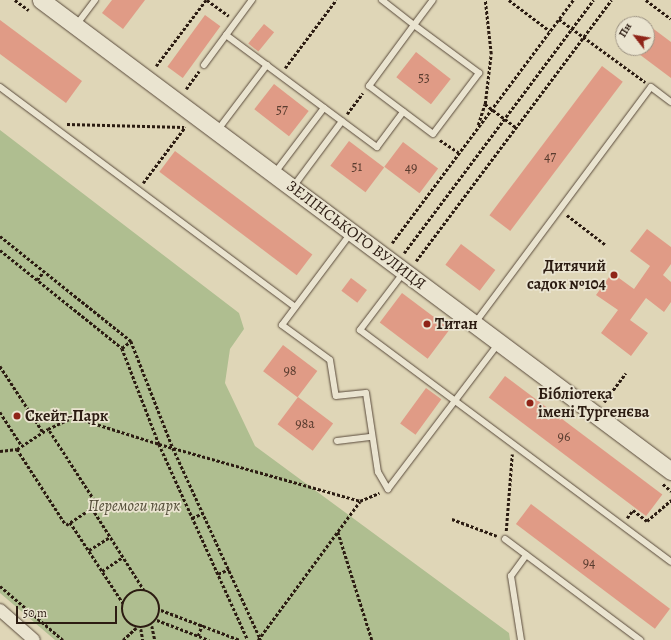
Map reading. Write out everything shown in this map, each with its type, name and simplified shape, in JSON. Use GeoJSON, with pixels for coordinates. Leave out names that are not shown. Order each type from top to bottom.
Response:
{"type":"FeatureCollection","features":[{"type":"Feature","properties":{"kind":"street","name":"ЗЕЛІНСЬКОГО ВУЛИЦЯ"},"geometry":{"type":"LineString","coordinates":[[41,0],[352,232],[410,266],[475,324],[671,471]]}},
{"type":"Feature","properties":{"kind":"street"},"geometry":{"type":"LineString","coordinates":[[0,610],[34,640]]}},
{"type":"Feature","properties":{"kind":"lane"},"geometry":{"type":"LineString","coordinates":[[76,26],[95,0]]}},
{"type":"Feature","properties":{"kind":"lane"},"geometry":{"type":"LineString","coordinates":[[204,65],[252,0]]}},
{"type":"Feature","properties":{"kind":"lane"},"geometry":{"type":"LineString","coordinates":[[382,0],[414,25],[479,73],[433,134],[369,86],[414,25],[433,0]]}},
{"type":"Feature","properties":{"kind":"lane"},"geometry":{"type":"LineString","coordinates":[[226,35],[377,147],[403,112]]}},
{"type":"Feature","properties":{"kind":"lane"},"geometry":{"type":"LineString","coordinates":[[217,131],[266,65]]}},
{"type":"Feature","properties":{"kind":"lane"},"geometry":{"type":"LineString","coordinates":[[0,87],[295,307]]}},
{"type":"Feature","properties":{"kind":"lane"},"geometry":{"type":"LineString","coordinates":[[475,324],[651,87],[671,102]]}},
{"type":"Feature","properties":{"kind":"lane"},"geometry":{"type":"LineString","coordinates":[[274,174],[324,108]]}},
{"type":"Feature","properties":{"kind":"lane"},"geometry":{"type":"LineString","coordinates":[[292,188],[342,122]]}},
{"type":"Feature","properties":{"kind":"lane"},"geometry":{"type":"LineString","coordinates":[[352,232],[282,325],[330,360],[336,396],[366,393],[378,472],[388,489],[499,342]]}},
{"type":"Feature","properties":{"kind":"lane"},"geometry":{"type":"LineString","coordinates":[[410,266],[360,330],[671,562]]}},
{"type":"Feature","properties":{"kind":"lane"},"geometry":{"type":"LineString","coordinates":[[337,442],[372,437]]}},
{"type":"Feature","properties":{"kind":"lane"},"geometry":{"type":"LineString","coordinates":[[505,539],[640,640]]}},
{"type":"Feature","properties":{"kind":"lane"},"geometry":{"type":"LineString","coordinates":[[521,640],[511,576],[526,555]]}},
{"type":"Feature","properties":{"kind":"path"},"geometry":{"type":"LineString","coordinates":[[156,66],[206,0],[236,22]]}},
{"type":"Feature","properties":{"kind":"path"},"geometry":{"type":"LineString","coordinates":[[280,75],[336,0]]}},
{"type":"Feature","properties":{"kind":"path"},"geometry":{"type":"LineString","coordinates":[[477,129],[485,104],[491,54],[485,0]]}},
{"type":"Feature","properties":{"kind":"path"},"geometry":{"type":"LineString","coordinates":[[509,0],[550,31]]}},
{"type":"Feature","properties":{"kind":"path"},"geometry":{"type":"LineString","coordinates":[[392,243],[573,0]]}},
{"type":"Feature","properties":{"kind":"path"},"geometry":{"type":"LineString","coordinates":[[404,252],[592,0]]}},
{"type":"Feature","properties":{"kind":"path"},"geometry":{"type":"LineString","coordinates":[[410,266],[611,0]]}},
{"type":"Feature","properties":{"kind":"path"},"geometry":{"type":"LineString","coordinates":[[646,0],[671,18]]}},
{"type":"Feature","properties":{"kind":"path"},"geometry":{"type":"LineString","coordinates":[[559,19],[651,87]]}},
{"type":"Feature","properties":{"kind":"path"},"geometry":{"type":"LineString","coordinates":[[186,88],[204,65]]}},
{"type":"Feature","properties":{"kind":"path"},"geometry":{"type":"LineString","coordinates":[[342,122],[369,86]]}},
{"type":"Feature","properties":{"kind":"path"},"geometry":{"type":"LineString","coordinates":[[485,104],[516,127]]}},
{"type":"Feature","properties":{"kind":"path"},"geometry":{"type":"LineString","coordinates":[[50,124],[185,127],[138,190]]}},
{"type":"Feature","properties":{"kind":"path"},"geometry":{"type":"LineString","coordinates":[[433,134],[459,154]]}},
{"type":"Feature","properties":{"kind":"path"},"geometry":{"type":"LineString","coordinates":[[560,210],[606,245]]}},
{"type":"Feature","properties":{"kind":"path"},"geometry":{"type":"LineString","coordinates":[[0,236],[132,341],[173,448],[229,569],[259,639]]}},
{"type":"Feature","properties":{"kind":"path"},"geometry":{"type":"LineString","coordinates":[[0,250],[122,348],[159,444],[248,640]]}},
{"type":"Feature","properties":{"kind":"path"},"geometry":{"type":"LineString","coordinates":[[37,280],[44,271]]}},
{"type":"Feature","properties":{"kind":"path"},"geometry":{"type":"LineString","coordinates":[[122,348],[132,341]]}},
{"type":"Feature","properties":{"kind":"path"},"geometry":{"type":"LineString","coordinates":[[0,366],[43,432]]}},
{"type":"Feature","properties":{"kind":"path"},"geometry":{"type":"LineString","coordinates":[[604,402],[626,373]]}},
{"type":"Feature","properties":{"kind":"path"},"geometry":{"type":"LineString","coordinates":[[0,412],[22,446]]}},
{"type":"Feature","properties":{"kind":"path"},"geometry":{"type":"LineString","coordinates":[[0,451],[16,449],[48,429],[74,417],[159,444],[360,501]]}},
{"type":"Feature","properties":{"kind":"path"},"geometry":{"type":"LineString","coordinates":[[16,449],[66,525],[97,505],[48,429]]}},
{"type":"Feature","properties":{"kind":"path"},"geometry":{"type":"LineString","coordinates":[[452,519],[505,539],[513,444]]}},
{"type":"Feature","properties":{"kind":"path"},"geometry":{"type":"LineString","coordinates":[[259,639],[360,501],[374,495]]}},
{"type":"Feature","properties":{"kind":"path"},"geometry":{"type":"LineString","coordinates":[[633,510],[647,521],[671,500]]}},
{"type":"Feature","properties":{"kind":"path"},"geometry":{"type":"LineString","coordinates":[[92,508],[144,590],[156,597],[161,610],[157,620],[152,626],[141,629],[136,628],[125,620],[122,612],[123,603],[129,594],[144,590]]}},
{"type":"Feature","properties":{"kind":"path"},"geometry":{"type":"LineString","coordinates":[[192,518],[203,513]]}},
{"type":"Feature","properties":{"kind":"path"},"geometry":{"type":"LineString","coordinates":[[70,522],[123,603]]}},
{"type":"Feature","properties":{"kind":"path"},"geometry":{"type":"LineString","coordinates":[[338,532],[372,640]]}},
{"type":"Feature","properties":{"kind":"path"},"geometry":{"type":"LineString","coordinates":[[89,550],[110,537]]}},
{"type":"Feature","properties":{"kind":"path"},"geometry":{"type":"LineString","coordinates":[[102,571],[123,557]]}},
{"type":"Feature","properties":{"kind":"path"},"geometry":{"type":"LineString","coordinates":[[218,574],[229,569]]}},
{"type":"Feature","properties":{"kind":"path"},"geometry":{"type":"LineString","coordinates":[[0,586],[63,640]]}},
{"type":"Feature","properties":{"kind":"path"},"geometry":{"type":"LineString","coordinates":[[161,610],[240,640]]}},
{"type":"Feature","properties":{"kind":"path"},"geometry":{"type":"LineString","coordinates":[[157,620],[208,640]]}},
{"type":"Feature","properties":{"kind":"path"},"geometry":{"type":"LineString","coordinates":[[198,636],[202,625]]}},
{"type":"Feature","properties":{"kind":"path"},"geometry":{"type":"LineString","coordinates":[[152,626],[155,640]]}},
{"type":"Feature","properties":{"kind":"path"},"geometry":{"type":"LineString","coordinates":[[123,640],[136,628]]}},
{"type":"Feature","properties":{"kind":"path"},"geometry":{"type":"LineString","coordinates":[[141,629],[143,640]]}},
{"type":"Feature","properties":{"kind":"green space","name":"Перемоги парк"},"geometry":{"type":"Polygon","coordinates":[[[0,130],[239,313],[244,329],[230,349],[225,383],[255,446],[509,633],[510,640],[55,640],[0,593],[0,130]]]}},
{"type":"Feature","properties":{"kind":"building"},"geometry":{"type":"Polygon","coordinates":[[[112,0],[145,0],[123,29],[102,13],[112,0]]]}},
{"type":"Feature","properties":{"kind":"building"},"geometry":{"type":"Polygon","coordinates":[[[205,15],[220,26],[183,78],[167,67],[205,15]]]}},
{"type":"Feature","properties":{"kind":"building"},"geometry":{"type":"Polygon","coordinates":[[[0,20],[82,81],[66,103],[0,54],[0,20]]]}},
{"type":"Feature","properties":{"kind":"building"},"geometry":{"type":"Polygon","coordinates":[[[264,24],[274,32],[258,52],[248,43],[264,24]]]}},
{"type":"Feature","properties":{"kind":"building"},"geometry":{"type":"Polygon","coordinates":[[[655,30],[671,42],[671,78],[642,56],[655,56],[655,30]]]}},
{"type":"Feature","properties":{"kind":"building"},"geometry":{"type":"Polygon","coordinates":[[[416,52],[451,79],[431,104],[396,77],[416,52]]]}},
{"type":"Feature","properties":{"kind":"building"},"geometry":{"type":"Polygon","coordinates":[[[602,66],[623,82],[510,231],[489,215],[602,66]]]}},
{"type":"Feature","properties":{"kind":"building"},"geometry":{"type":"Polygon","coordinates":[[[274,84],[309,111],[289,136],[254,109],[274,84]]]}},
{"type":"Feature","properties":{"kind":"building"},"geometry":{"type":"Polygon","coordinates":[[[349,141],[384,167],[365,192],[330,166],[349,141]]]}},
{"type":"Feature","properties":{"kind":"building"},"geometry":{"type":"Polygon","coordinates":[[[403,142],[438,168],[419,193],[384,167],[403,142]]]}},
{"type":"Feature","properties":{"kind":"building"},"geometry":{"type":"Polygon","coordinates":[[[175,151],[312,255],[297,275],[159,172],[175,151]]]}},
{"type":"Feature","properties":{"kind":"building"},"geometry":{"type":"Polygon","coordinates":[[[647,229],[671,247],[671,264],[663,275],[671,282],[671,302],[664,312],[646,298],[630,320],[648,333],[631,356],[601,333],[618,310],[596,295],[612,273],[634,289],[650,266],[630,251],[647,229]]]}},
{"type":"Feature","properties":{"kind":"building"},"geometry":{"type":"Polygon","coordinates":[[[461,244],[495,270],[480,291],[445,265],[461,244]]]}},
{"type":"Feature","properties":{"kind":"building"},"geometry":{"type":"Polygon","coordinates":[[[351,278],[367,290],[357,303],[341,291],[351,278]]]}},
{"type":"Feature","properties":{"kind":"building"},"geometry":{"type":"Polygon","coordinates":[[[402,293],[450,329],[428,359],[380,323],[402,293]]]}},
{"type":"Feature","properties":{"kind":"building"},"geometry":{"type":"Polygon","coordinates":[[[283,345],[317,371],[297,397],[263,371],[283,345]]]}},
{"type":"Feature","properties":{"kind":"building"},"geometry":{"type":"Polygon","coordinates":[[[505,376],[662,495],[646,516],[489,398],[505,376]]]}},
{"type":"Feature","properties":{"kind":"building"},"geometry":{"type":"Polygon","coordinates":[[[426,388],[441,399],[416,435],[400,424],[426,388]]]}},
{"type":"Feature","properties":{"kind":"building"},"geometry":{"type":"Polygon","coordinates":[[[298,397],[333,423],[313,451],[278,424],[298,397]]]}},
{"type":"Feature","properties":{"kind":"building"},"geometry":{"type":"Polygon","coordinates":[[[531,504],[670,609],[655,629],[516,524],[531,504]]]}},
{"type":"Feature","properties":{"kind":"place","name":"Дитячий садок №104"},"geometry":{"type":"Point","coordinates":[614,275]}},
{"type":"Feature","properties":{"kind":"place","name":"Титан"},"geometry":{"type":"Point","coordinates":[427,324]}},
{"type":"Feature","properties":{"kind":"place","name":"Бібліотека імені Тургенєва"},"geometry":{"type":"Point","coordinates":[530,403]}},
{"type":"Feature","properties":{"kind":"place","name":"Скейт-Парк"},"geometry":{"type":"Point","coordinates":[17,416]}}]}
